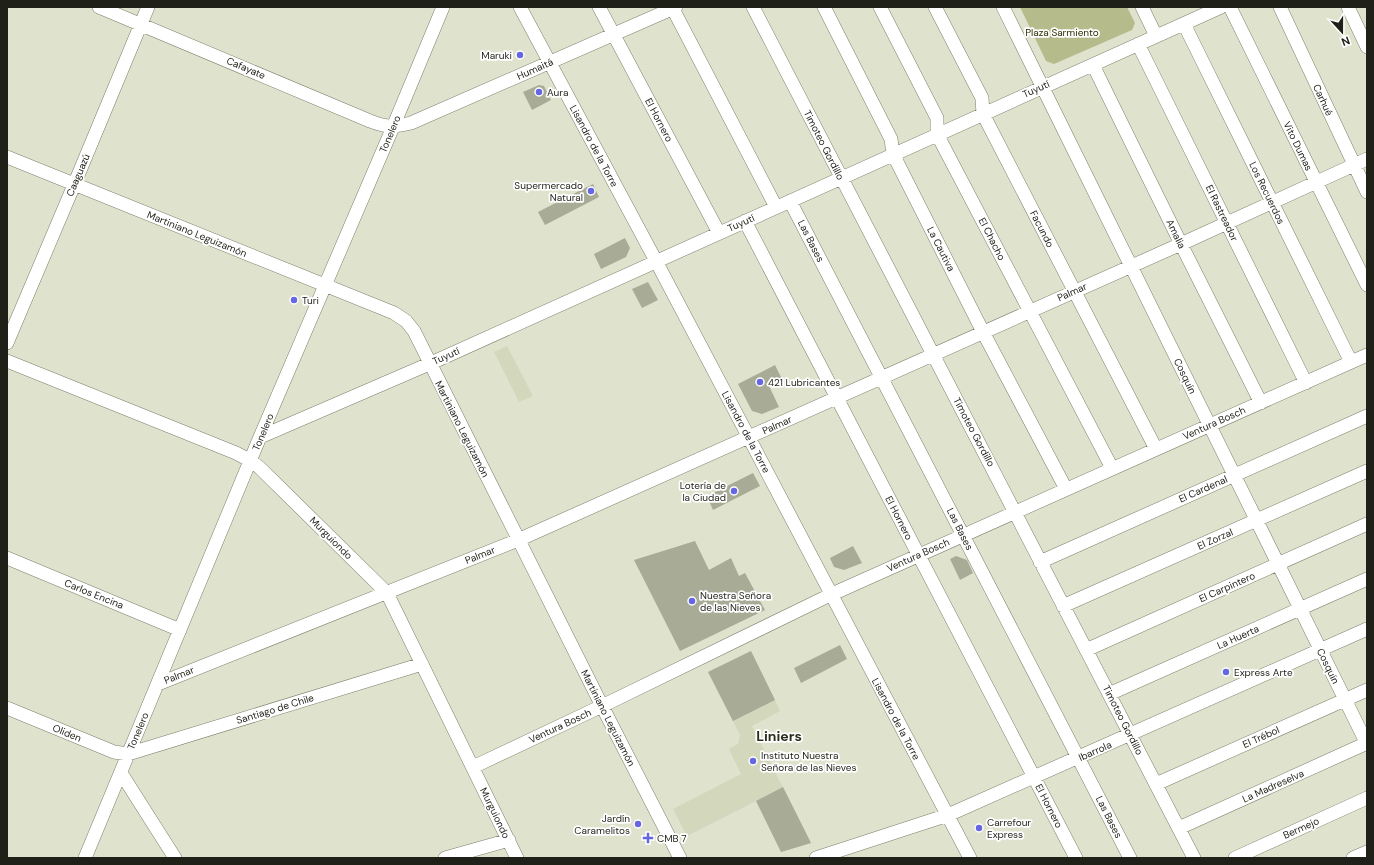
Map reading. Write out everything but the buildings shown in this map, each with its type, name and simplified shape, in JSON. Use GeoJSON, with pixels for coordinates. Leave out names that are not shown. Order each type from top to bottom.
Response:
{"type":"FeatureCollection","features":[{"type":"Feature","properties":{"kind":"street","name":"Cafayate"},"geometry":{"type":"LineString","coordinates":[[99,7],[370,121],[393,127]]}},
{"type":"Feature","properties":{"kind":"street","name":"Caaguazú"},"geometry":{"type":"LineString","coordinates":[[7,343],[148,7]]}},
{"type":"Feature","properties":{"kind":"street","name":"Tonelero"},"geometry":{"type":"LineString","coordinates":[[85,858],[260,437],[443,7]]}},
{"type":"Feature","properties":{"kind":"street","name":"Lisandro de la Torre"},"geometry":{"type":"LineString","coordinates":[[520,7],[656,261],[970,858]]}},
{"type":"Feature","properties":{"kind":"street","name":"El Hornero"},"geometry":{"type":"LineString","coordinates":[[599,7],[719,233]]}},
{"type":"Feature","properties":{"kind":"street","name":"Humaitá"},"geometry":{"type":"LineString","coordinates":[[393,127],[411,123],[674,7]]}},
{"type":"Feature","properties":{"kind":"street"},"geometry":{"type":"LineString","coordinates":[[674,7],[776,207]]}},
{"type":"Feature","properties":{"kind":"street","name":"Timoteo Gordillo"},"geometry":{"type":"LineString","coordinates":[[753,7],[1194,858]]}},
{"type":"Feature","properties":{"kind":"street","name":"La Cautiva"},"geometry":{"type":"LineString","coordinates":[[824,7],[891,139],[893,154],[983,332],[1066,489]]}},
{"type":"Feature","properties":{"kind":"street","name":"El Chacho"},"geometry":{"type":"LineString","coordinates":[[880,7],[937,118],[937,134],[1112,468]]}},
{"type":"Feature","properties":{"kind":"street","name":"Facundo"},"geometry":{"type":"LineString","coordinates":[[935,7],[982,98],[983,114],[1156,449]]}},
{"type":"Feature","properties":{"kind":"street","name":"Cosquín"},"geometry":{"type":"LineString","coordinates":[[1003,7],[1367,743]]}},
{"type":"Feature","properties":{"kind":"street"},"geometry":{"type":"LineString","coordinates":[[1142,7],[1156,36]]}},
{"type":"Feature","properties":{"kind":"street","name":"Tuyutí"},"geometry":{"type":"LineString","coordinates":[[260,437],[429,364],[1043,86],[1184,24],[1208,10],[1222,7]]}},
{"type":"Feature","properties":{"kind":"street","name":"Vito Dumas"},"geometry":{"type":"LineString","coordinates":[[1230,7],[1367,285]]}},
{"type":"Feature","properties":{"kind":"street","name":"Carhué"},"geometry":{"type":"LineString","coordinates":[[1280,7],[1367,192]]}},
{"type":"Feature","properties":{"kind":"street"},"geometry":{"type":"LineString","coordinates":[[1348,7],[1367,47]]}},
{"type":"Feature","properties":{"kind":"street","name":"Los Recuerdos"},"geometry":{"type":"LineString","coordinates":[[1184,24],[1271,203],[1351,362]]}},
{"type":"Feature","properties":{"kind":"street","name":"El Rastreador"},"geometry":{"type":"LineString","coordinates":[[1138,44],[1306,383]]}},
{"type":"Feature","properties":{"kind":"street","name":"Amalia"},"geometry":{"type":"LineString","coordinates":[[1093,64],[1181,244],[1261,402]]}},
{"type":"Feature","properties":{"kind":"street","name":"Martiniano Leguizamón"},"geometry":{"type":"LineString","coordinates":[[7,157],[394,313],[406,321],[414,332],[680,858]]}},
{"type":"Feature","properties":{"kind":"street","name":"Palmar"},"geometry":{"type":"LineString","coordinates":[[158,684],[518,540],[934,355],[1367,159]]}},
{"type":"Feature","properties":{"kind":"street","name":"Las Bases"},"geometry":{"type":"LineString","coordinates":[[790,201],[1130,858]]}},
{"type":"Feature","properties":{"kind":"street","name":"El Hornero"},"geometry":{"type":"LineString","coordinates":[[746,221],[1076,858]]}},
{"type":"Feature","properties":{"kind":"street","name":"Ventura Bosch"},"geometry":{"type":"LineString","coordinates":[[473,767],[602,706],[830,594],[1367,355]]}},
{"type":"Feature","properties":{"kind":"street","name":"Murguiondo"},"geometry":{"type":"LineString","coordinates":[[7,361],[236,453],[260,468],[387,593],[517,858]]}},
{"type":"Feature","properties":{"kind":"street","name":"El Cardenal"},"geometry":{"type":"LineString","coordinates":[[1040,562],[1367,416]]}},
{"type":"Feature","properties":{"kind":"street","name":"El Zorzal"},"geometry":{"type":"LineString","coordinates":[[1063,606],[1367,471]]}},
{"type":"Feature","properties":{"kind":"street","name":"El Carpintero"},"geometry":{"type":"LineString","coordinates":[[1086,650],[1367,524]]}},
{"type":"Feature","properties":{"kind":"street","name":"Carlos Encina"},"geometry":{"type":"LineString","coordinates":[[7,558],[180,630]]}},
{"type":"Feature","properties":{"kind":"street","name":"La Huerta"},"geometry":{"type":"LineString","coordinates":[[1109,694],[1367,579]]}},
{"type":"Feature","properties":{"kind":"street","name":"Ibarrola"},"geometry":{"type":"LineString","coordinates":[[816,858],[948,815],[1367,629]]}},
{"type":"Feature","properties":{"kind":"street","name":"Santiago de Chile"},"geometry":{"type":"LineString","coordinates":[[128,754],[422,664]]}},
{"type":"Feature","properties":{"kind":"street","name":"El Trébol"},"geometry":{"type":"LineString","coordinates":[[1156,784],[1367,690]]}},
{"type":"Feature","properties":{"kind":"street","name":"Oliden"},"geometry":{"type":"LineString","coordinates":[[7,708],[114,752],[128,754]]}},
{"type":"Feature","properties":{"kind":"street","name":"La Madreselva"},"geometry":{"type":"LineString","coordinates":[[1179,828],[1367,743]]}},
{"type":"Feature","properties":{"kind":"street"},"geometry":{"type":"LineString","coordinates":[[121,773],[175,858]]}},
{"type":"Feature","properties":{"kind":"street","name":"Bermejo"},"geometry":{"type":"LineString","coordinates":[[1234,858],[1367,798]]}},
{"type":"Feature","properties":{"kind":"street"},"geometry":{"type":"LineString","coordinates":[[445,858],[509,840]]}},
{"type":"Feature","properties":{"kind":"street"},"geometry":{"type":"LineString","coordinates":[[1353,858],[1367,852]]}},
{"type":"Feature","properties":{"kind":"shaded area"},"geometry":{"type":"Polygon","coordinates":[[[507,346],[533,396],[519,402],[494,352],[507,346]]]}},
{"type":"Feature","properties":{"kind":"shaded area","name":"Instituto Nuestra Señora de las Nieves"},"geometry":{"type":"Polygon","coordinates":[[[751,651],[780,711],[752,726],[811,843],[781,852],[756,801],[687,836],[673,809],[741,774],[729,749],[738,744],[740,735],[708,672],[751,651]]]}},
{"type":"Feature","properties":{"kind":"green space","name":"Plaza Sarmiento"},"geometry":{"type":"Polygon","coordinates":[[[1020,7],[1127,7],[1135,23],[1132,30],[1054,64],[1046,61],[1020,7]]]}},
{"type":"Feature","properties":{"kind":"place","name":"Maruki"},"geometry":{"type":"Point","coordinates":[520,55]}},
{"type":"Feature","properties":{"kind":"place","name":"Aura"},"geometry":{"type":"Point","coordinates":[539,92]}},
{"type":"Feature","properties":{"kind":"place","name":"Supermercado Natural"},"geometry":{"type":"Point","coordinates":[591,191]}},
{"type":"Feature","properties":{"kind":"place","name":"Turi"},"geometry":{"type":"Point","coordinates":[294,300]}},
{"type":"Feature","properties":{"kind":"place","name":"421 Lubricantes"},"geometry":{"type":"Point","coordinates":[760,382]}},
{"type":"Feature","properties":{"kind":"place","name":"Lotería de la Ciudad"},"geometry":{"type":"Point","coordinates":[734,491]}},
{"type":"Feature","properties":{"kind":"place","name":"Nuestra Señora de las Nieves"},"geometry":{"type":"Point","coordinates":[692,601]}},
{"type":"Feature","properties":{"kind":"place","name":"Express Arte"},"geometry":{"type":"Point","coordinates":[1226,672]}},
{"type":"Feature","properties":{"kind":"place","name":"Instituto Nuestra Señora de las Nieves"},"geometry":{"type":"Point","coordinates":[753,761]}},
{"type":"Feature","properties":{"kind":"place","name":"Jardín Caramelitos"},"geometry":{"type":"Point","coordinates":[638,824]}},
{"type":"Feature","properties":{"kind":"place","name":"Carrefour Express"},"geometry":{"type":"Point","coordinates":[979,828]}},
{"type":"Feature","properties":{"kind":"place","name":"CMB 7"},"geometry":{"type":"Point","coordinates":[648,838]}},
{"type":"Feature","properties":{"kind":"district","name":"Liniers"},"geometry":{"type":"Point","coordinates":[779,736]}}]}
